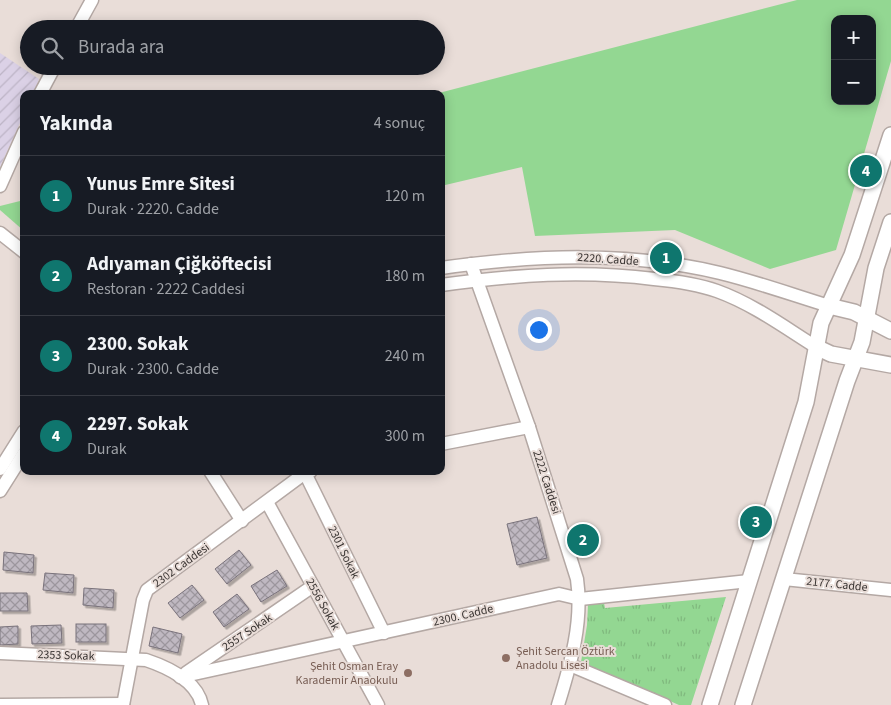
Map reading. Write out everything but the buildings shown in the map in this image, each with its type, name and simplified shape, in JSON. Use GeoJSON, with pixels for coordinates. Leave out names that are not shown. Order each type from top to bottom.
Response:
{"type":"FeatureCollection","features":[{"type":"Feature","properties":{"kind":"main road"},"geometry":{"type":"LineString","coordinates":[[710,705],[806,402],[821,323],[852,255],[891,135]]}},
{"type":"Feature","properties":{"kind":"main road"},"geometry":{"type":"LineString","coordinates":[[744,705],[846,381],[862,342],[876,268],[891,222]]}},
{"type":"Feature","properties":{"kind":"main road"},"geometry":{"type":"LineString","coordinates":[[829,306],[867,317],[891,331]]}},
{"type":"Feature","properties":{"kind":"main road"},"geometry":{"type":"LineString","coordinates":[[816,347],[831,354],[891,365]]}},
{"type":"Feature","properties":{"kind":"street"},"geometry":{"type":"LineString","coordinates":[[81,20],[92,0]]}},
{"type":"Feature","properties":{"kind":"street"},"geometry":{"type":"LineString","coordinates":[[42,90],[50,75]]}},
{"type":"Feature","properties":{"kind":"street"},"geometry":{"type":"LineString","coordinates":[[0,186],[20,141]]}},
{"type":"Feature","properties":{"kind":"street"},"geometry":{"type":"LineString","coordinates":[[0,233],[20,249]]}},
{"type":"Feature","properties":{"kind":"street","name":"2220. Cadde"},"geometry":{"type":"LineString","coordinates":[[445,267],[539,256],[631,260],[721,274],[829,306]]}},
{"type":"Feature","properties":{"kind":"street","name":"2222 Caddesi"},"geometry":{"type":"LineString","coordinates":[[471,264],[530,427],[577,578],[580,599],[578,620],[570,665],[558,705]]}},
{"type":"Feature","properties":{"kind":"street","name":"2220. Cadde"},"geometry":{"type":"LineString","coordinates":[[445,284],[532,274],[616,275],[678,282],[715,290],[739,300],[816,347]]}},
{"type":"Feature","properties":{"kind":"street"},"geometry":{"type":"LineString","coordinates":[[445,443],[530,427]]}},
{"type":"Feature","properties":{"kind":"street"},"geometry":{"type":"LineString","coordinates":[[0,469],[20,437]]}},
{"type":"Feature","properties":{"kind":"street"},"geometry":{"type":"LineString","coordinates":[[0,491],[20,459]]}},
{"type":"Feature","properties":{"kind":"street"},"geometry":{"type":"LineString","coordinates":[[213,475],[242,521]]}},
{"type":"Feature","properties":{"kind":"street","name":"2302 Caddesi"},"geometry":{"type":"LineString","coordinates":[[123,705],[143,600],[147,590],[303,475]]}},
{"type":"Feature","properties":{"kind":"street","name":"2301 Sokak"},"geometry":{"type":"LineString","coordinates":[[308,475],[384,633]]}},
{"type":"Feature","properties":{"kind":"street","name":"2556 Sokak"},"geometry":{"type":"LineString","coordinates":[[267,502],[378,705]]}},
{"type":"Feature","properties":{"kind":"street","name":"2177. Cadde"},"geometry":{"type":"LineString","coordinates":[[784,579],[891,590]]}},
{"type":"Feature","properties":{"kind":"street","name":"2300. Cadde"},"geometry":{"type":"LineString","coordinates":[[180,677],[559,594],[580,599],[749,581]]}},
{"type":"Feature","properties":{"kind":"street","name":"2557 Sokak"},"geometry":{"type":"LineString","coordinates":[[180,677],[313,586]]}},
{"type":"Feature","properties":{"kind":"street","name":"2353 Sokak"},"geometry":{"type":"LineString","coordinates":[[0,653],[131,658],[155,663],[180,677],[195,690],[202,705]]}},
{"type":"Feature","properties":{"kind":"street"},"geometry":{"type":"LineString","coordinates":[[570,665],[664,705]]}},
{"type":"Feature","properties":{"kind":"street"},"geometry":{"type":"LineString","coordinates":[[1,705],[123,705]]}},
{"type":"Feature","properties":{"kind":"shaded area"},"geometry":{"type":"Polygon","coordinates":[[[0,53],[20,66],[20,75],[33,75],[39,79],[35,90],[20,90],[20,123],[0,167],[0,53]]]}},
{"type":"Feature","properties":{"kind":"green space"},"geometry":{"type":"Polygon","coordinates":[[[797,0],[891,0],[891,61],[836,250],[770,269],[675,230],[535,236],[522,167],[445,185],[445,91],[797,0]]]}},
{"type":"Feature","properties":{"kind":"green space"},"geometry":{"type":"Polygon","coordinates":[[[20,201],[20,228],[0,210],[0,206],[20,201]]]}},
{"type":"Feature","properties":{"kind":"green space"},"geometry":{"type":"Polygon","coordinates":[[[726,597],[691,705],[679,705],[581,662],[588,605],[604,603],[605,608],[726,597]]]}},
{"type":"Feature","properties":{"kind":"place","name":"2297. Sokak"},"geometry":{"type":"Point","coordinates":[866,171]}},
{"type":"Feature","properties":{"kind":"place","name":"Yunus Emre Sitesi"},"geometry":{"type":"Point","coordinates":[666,258]}},
{"type":"Feature","properties":{"kind":"place","name":"2300. Sokak"},"geometry":{"type":"Point","coordinates":[756,522]}},
{"type":"Feature","properties":{"kind":"place","name":"Adıyaman Çiğköftecisi"},"geometry":{"type":"Point","coordinates":[583,540]}},
{"type":"Feature","properties":{"kind":"place","name":"Şehit Sercan Öztürk Anadolu Lisesi"},"geometry":{"type":"Point","coordinates":[506,658]}},
{"type":"Feature","properties":{"kind":"place","name":"Şehit Osman Eray Karademir Anaokulu"},"geometry":{"type":"Point","coordinates":[408,673]}}]}
